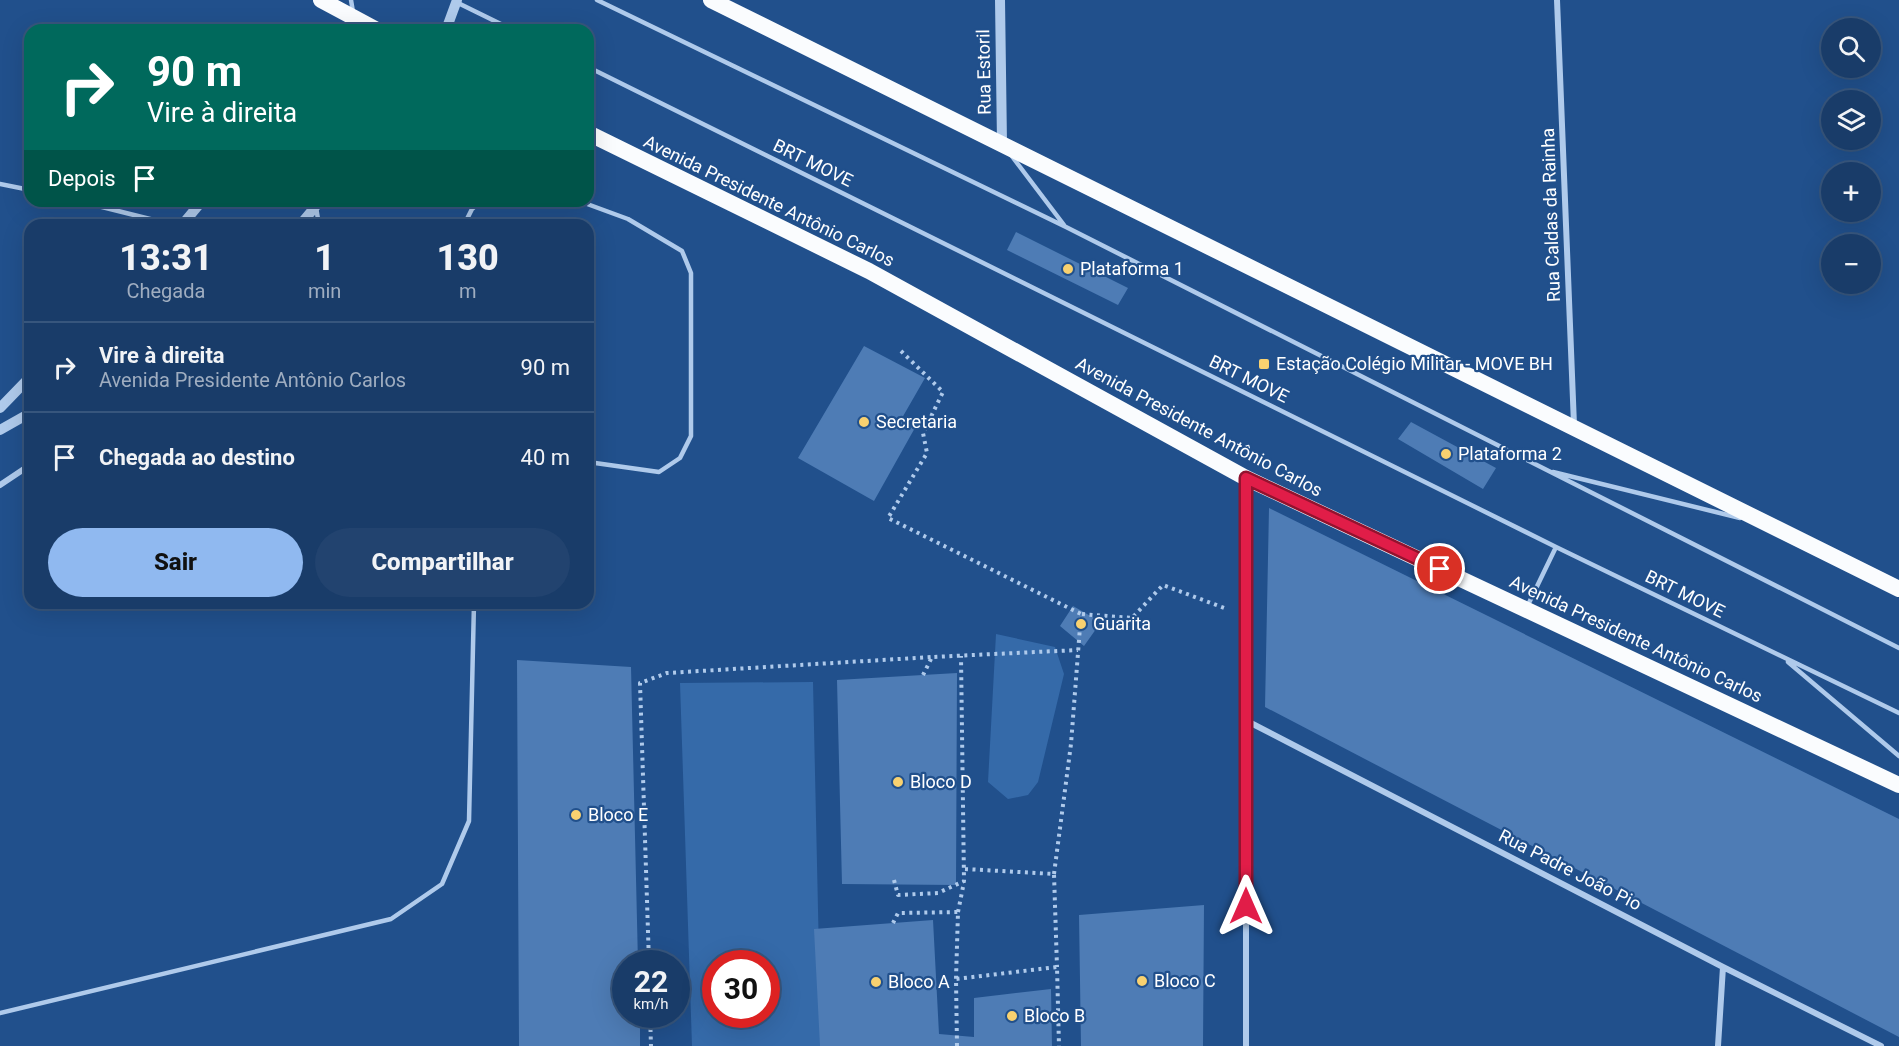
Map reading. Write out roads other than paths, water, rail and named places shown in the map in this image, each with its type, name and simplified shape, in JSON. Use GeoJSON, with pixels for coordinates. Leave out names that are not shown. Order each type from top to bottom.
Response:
{"type":"FeatureCollection","features":[{"type":"Feature","properties":{"kind":"highway"},"geometry":{"type":"LineString","coordinates":[[321,0],[350,24]]}},
{"type":"Feature","properties":{"kind":"highway"},"geometry":{"type":"LineString","coordinates":[[711,0],[1899,589]]}},
{"type":"Feature","properties":{"kind":"highway","name":"Avenida Presidente Antônio Carlos"},"geometry":{"type":"LineString","coordinates":[[594,136],[869,271],[1246,478],[1899,785]]}},
{"type":"Feature","properties":{"kind":"street","name":"Rua Estoril"},"geometry":{"type":"LineString","coordinates":[[1000,0],[1002,143]]}},
{"type":"Feature","properties":{"kind":"street","name":"Rua Caldas da Rainha"},"geometry":{"type":"LineString","coordinates":[[1557,0],[1574,428]]}},
{"type":"Feature","properties":{"kind":"street"},"geometry":{"type":"LineString","coordinates":[[448,24],[456,1]]}},
{"type":"Feature","properties":{"kind":"street"},"geometry":{"type":"LineString","coordinates":[[187,219],[197,207]]}},
{"type":"Feature","properties":{"kind":"street"},"geometry":{"type":"LineString","coordinates":[[305,219],[315,207]]}},
{"type":"Feature","properties":{"kind":"street"},"geometry":{"type":"LineString","coordinates":[[0,408],[24,383]]}},
{"type":"Feature","properties":{"kind":"street"},"geometry":{"type":"LineString","coordinates":[[0,430],[24,416]]}},
{"type":"Feature","properties":{"kind":"street"},"geometry":{"type":"LineString","coordinates":[[0,485],[24,469]]}},
{"type":"Feature","properties":{"kind":"street"},"geometry":{"type":"LineString","coordinates":[[1246,478],[1246,1046]]}},
{"type":"Feature","properties":{"kind":"street","name":"Rua Padre João Pio"},"geometry":{"type":"LineString","coordinates":[[1245,720],[1881,1046]]}},
{"type":"Feature","properties":{"kind":"street"},"geometry":{"type":"LineString","coordinates":[[1718,1046],[1723,967]]}},
{"type":"Feature","properties":{"kind":"lane"},"geometry":{"type":"LineString","coordinates":[[350,24],[351,0]]}},
{"type":"Feature","properties":{"kind":"lane"},"geometry":{"type":"LineString","coordinates":[[597,0],[1066,227],[1899,648]]}},
{"type":"Feature","properties":{"kind":"lane"},"geometry":{"type":"LineString","coordinates":[[456,1],[501,24]]}},
{"type":"Feature","properties":{"kind":"lane","name":"BRT MOVE"},"geometry":{"type":"LineString","coordinates":[[594,70],[1556,547],[1899,713]]}},
{"type":"Feature","properties":{"kind":"lane"},"geometry":{"type":"LineString","coordinates":[[1002,143],[1066,227]]}},
{"type":"Feature","properties":{"kind":"lane"},"geometry":{"type":"LineString","coordinates":[[0,184],[24,189]]}},
{"type":"Feature","properties":{"kind":"lane"},"geometry":{"type":"LineString","coordinates":[[102,207],[150,219]]}},
{"type":"Feature","properties":{"kind":"lane"},"geometry":{"type":"LineString","coordinates":[[594,207],[628,219],[682,251],[691,273],[691,436],[680,458],[659,472],[594,463]]}},
{"type":"Feature","properties":{"kind":"lane"},"geometry":{"type":"LineString","coordinates":[[1544,470],[1771,526]]}},
{"type":"Feature","properties":{"kind":"lane"},"geometry":{"type":"LineString","coordinates":[[1526,609],[1556,547]]}},
{"type":"Feature","properties":{"kind":"lane"},"geometry":{"type":"LineString","coordinates":[[0,1013],[391,919],[442,884],[469,821],[474,609]]}},
{"type":"Feature","properties":{"kind":"lane"},"geometry":{"type":"LineString","coordinates":[[1781,657],[1899,756]]}},
{"type":"Feature","properties":{"kind":"place","name":"Plataforma 1"},"geometry":{"type":"Point","coordinates":[1068,269]}},
{"type":"Feature","properties":{"kind":"place","name":"Estação Colégio Militar - MOVE BH"},"geometry":{"type":"Point","coordinates":[1264,364]}},
{"type":"Feature","properties":{"kind":"place","name":"Secretaria"},"geometry":{"type":"Point","coordinates":[864,422]}},
{"type":"Feature","properties":{"kind":"place","name":"Plataforma 2"},"geometry":{"type":"Point","coordinates":[1446,454]}},
{"type":"Feature","properties":{"kind":"place","name":"Guarita"},"geometry":{"type":"Point","coordinates":[1081,624]}},
{"type":"Feature","properties":{"kind":"place","name":"Bloco D"},"geometry":{"type":"Point","coordinates":[898,782]}},
{"type":"Feature","properties":{"kind":"place","name":"Bloco E"},"geometry":{"type":"Point","coordinates":[576,815]}},
{"type":"Feature","properties":{"kind":"place","name":"Bloco C"},"geometry":{"type":"Point","coordinates":[1142,981]}},
{"type":"Feature","properties":{"kind":"place","name":"Bloco A"},"geometry":{"type":"Point","coordinates":[876,982]}},
{"type":"Feature","properties":{"kind":"place","name":"Bloco B"},"geometry":{"type":"Point","coordinates":[1012,1016]}}]}
